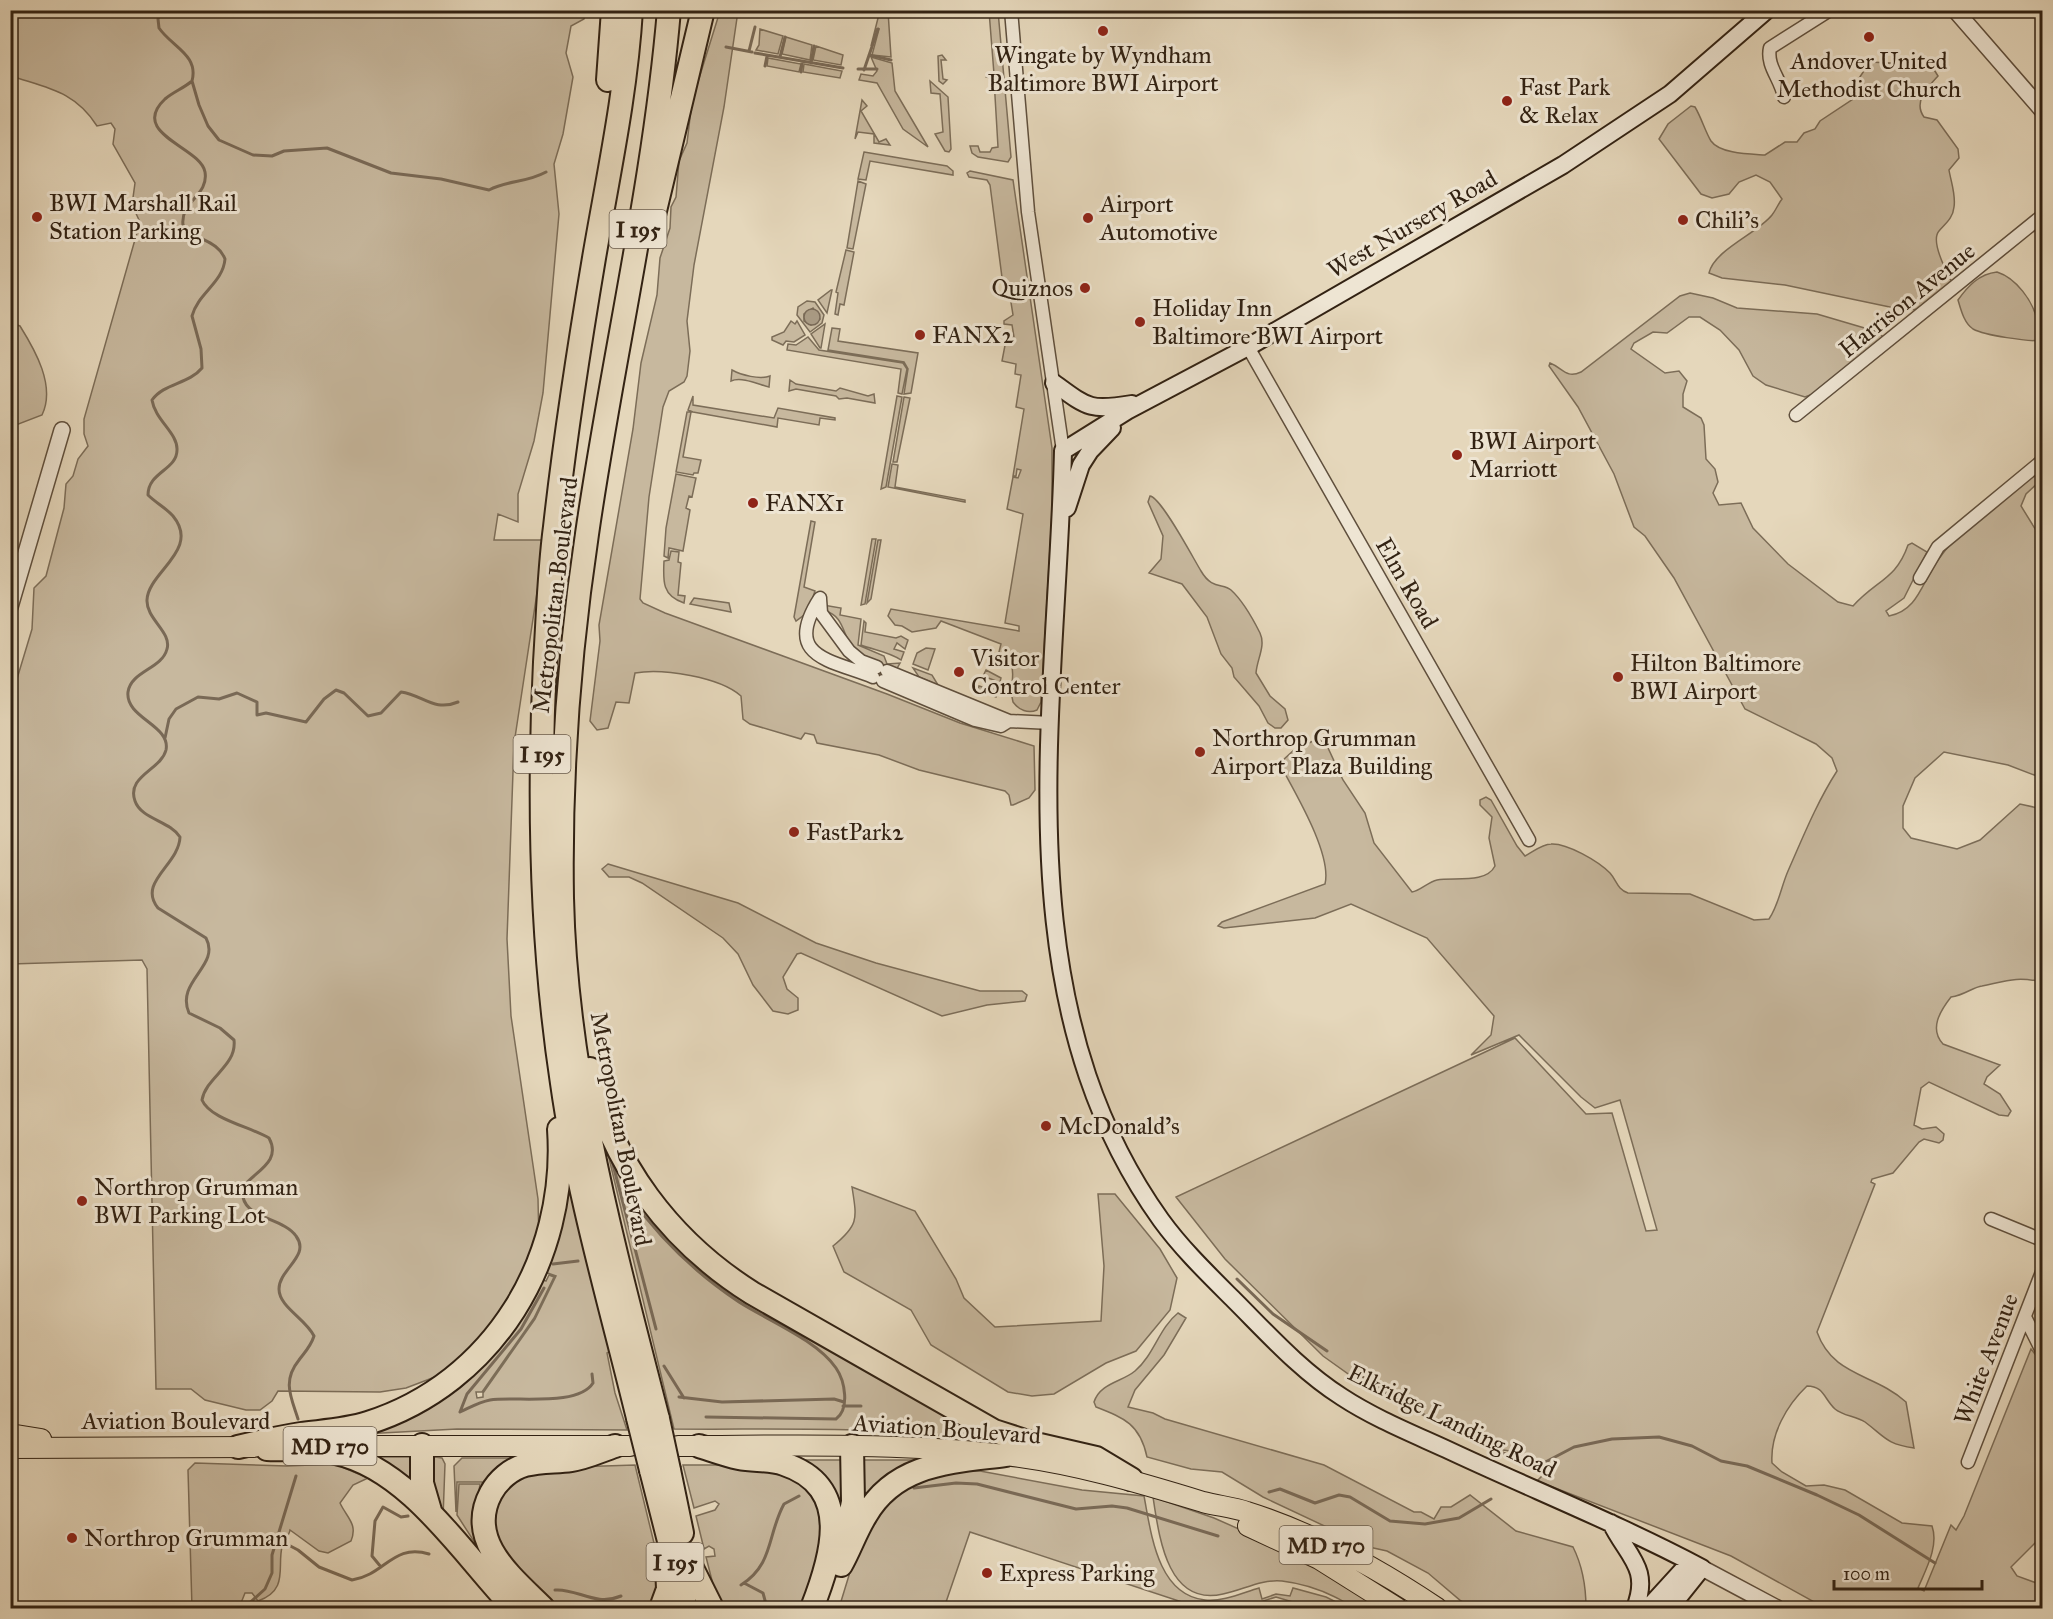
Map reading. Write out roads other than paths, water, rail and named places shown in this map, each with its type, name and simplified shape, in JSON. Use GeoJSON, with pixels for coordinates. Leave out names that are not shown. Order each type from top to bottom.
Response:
{"type":"FeatureCollection","features":[{"type":"Feature","properties":{"kind":"highway"},"geometry":{"type":"LineString","coordinates":[[591,278],[613,10]]}},
{"type":"Feature","properties":{"kind":"highway","name":"Metropolitan Boulevard"},"geometry":{"type":"LineString","coordinates":[[632,10],[618,118],[591,278],[554,530],[543,701],[544,897],[555,1036],[575,1154],[648,1418]]}},
{"type":"Feature","properties":{"kind":"highway","name":"Metropolitan Boulevard"},"geometry":{"type":"LineString","coordinates":[[669,10],[653,133],[585,544],[568,703],[562,899],[568,990],[579,1082],[591,1149],[660,1470],[701,1608]]}},
{"type":"Feature","properties":{"kind":"highway"},"geometry":{"type":"LineString","coordinates":[[602,447],[676,118],[703,10]]}},
{"type":"Feature","properties":{"kind":"highway"},"geometry":{"type":"LineString","coordinates":[[568,990],[601,1109],[620,1151],[654,1206],[696,1251],[746,1289],[984,1426],[1030,1443],[1096,1458],[1131,1479]]}},
{"type":"Feature","properties":{"kind":"highway"},"geometry":{"type":"LineString","coordinates":[[238,1447],[291,1436],[349,1428],[397,1413],[456,1376],[499,1332],[520,1301],[536,1271],[555,1208],[560,1152],[553,1071],[555,1036]]}},
{"type":"Feature","properties":{"kind":"highway"},"geometry":{"type":"LineString","coordinates":[[422,1445],[424,1496],[437,1523]]}},
{"type":"Feature","properties":{"kind":"highway"},"geometry":{"type":"LineString","coordinates":[[543,1608],[499,1562],[487,1544],[483,1524],[488,1500],[503,1478],[518,1468],[539,1462],[578,1459],[622,1446]]}},
{"type":"Feature","properties":{"kind":"highway"},"geometry":{"type":"LineString","coordinates":[[688,1446],[737,1457],[782,1463],[802,1473],[820,1488],[831,1511],[833,1528],[831,1546],[812,1608]]}},
{"type":"Feature","properties":{"kind":"highway"},"geometry":{"type":"LineString","coordinates":[[841,1565],[853,1502],[852,1446]]}},
{"type":"Feature","properties":{"kind":"highway"},"geometry":{"type":"LineString","coordinates":[[238,1447],[334,1453],[350,1457],[387,1475],[437,1523],[514,1608]]}},
{"type":"Feature","properties":{"kind":"highway"},"geometry":{"type":"LineString","coordinates":[[825,1608],[841,1565],[871,1507],[901,1478],[929,1466],[1005,1455]]}},
{"type":"Feature","properties":{"kind":"highway","name":"Metropolitan Boulevard"},"geometry":{"type":"LineString","coordinates":[[660,1470],[663,1516],[686,1608]]}},
{"type":"Feature","properties":{"kind":"highway"},"geometry":{"type":"LineString","coordinates":[[661,1608],[668,1582],[662,1541],[663,1516]]}},
{"type":"Feature","properties":{"kind":"highway"},"geometry":{"type":"LineString","coordinates":[[689,1562],[712,1608]]}},
{"type":"Feature","properties":{"kind":"main road","name":"West Nursery Road"},"geometry":{"type":"LineString","coordinates":[[1063,451],[1127,411],[1248,346],[1563,165],[1670,94],[1767,10]]}},
{"type":"Feature","properties":{"kind":"main road"},"geometry":{"type":"LineString","coordinates":[[1054,382],[1089,407],[1100,410],[1142,403]]}},
{"type":"Feature","properties":{"kind":"main road"},"geometry":{"type":"LineString","coordinates":[[1062,523],[1081,465],[1090,451],[1127,411]]}},
{"type":"Feature","properties":{"kind":"main road","name":"Elkridge Landing Road"},"geometry":{"type":"LineString","coordinates":[[1063,451],[1048,850],[1053,917],[1068,1008],[1080,1056],[1098,1107],[1116,1147],[1161,1220],[1194,1260],[1287,1353],[1340,1396],[1414,1434],[1611,1523],[1696,1565]]}},
{"type":"Feature","properties":{"kind":"main road"},"geometry":{"type":"LineString","coordinates":[[10,1434],[28,1435],[67,1446]]}},
{"type":"Feature","properties":{"kind":"main road","name":"Aviation Boulevard"},"geometry":{"type":"LineString","coordinates":[[10,1448],[67,1446],[622,1446]]}},
{"type":"Feature","properties":{"kind":"main road","name":"Aviation Boulevard"},"geometry":{"type":"LineString","coordinates":[[688,1446],[852,1446],[945,1449],[1005,1455],[1131,1479],[1206,1503],[1250,1513],[1324,1544],[1370,1567],[1437,1608]]}},
{"type":"Feature","properties":{"kind":"main road","name":"Aviation Boulevard"},"geometry":{"type":"LineString","coordinates":[[1206,1503],[1319,1559],[1397,1608]]}},
{"type":"Feature","properties":{"kind":"main road"},"geometry":{"type":"LineString","coordinates":[[1611,1523],[1639,1570],[1640,1591],[1635,1608]]}},
{"type":"Feature","properties":{"kind":"main road"},"geometry":{"type":"LineString","coordinates":[[1648,1608],[1696,1565]]}},
{"type":"Feature","properties":{"kind":"main road"},"geometry":{"type":"LineString","coordinates":[[1670,1608],[1696,1565]]}},
{"type":"Feature","properties":{"kind":"street","name":"Elkridge Landing Road"},"geometry":{"type":"LineString","coordinates":[[1011,10],[1028,212],[1063,451]]}},
{"type":"Feature","properties":{"kind":"street"},"geometry":{"type":"LineString","coordinates":[[1784,98],[1782,85],[1768,58],[1770,48],[1830,10]]}},
{"type":"Feature","properties":{"kind":"street"},"geometry":{"type":"LineString","coordinates":[[1955,10],[2043,110]]}},
{"type":"Feature","properties":{"kind":"street","name":"Harrison Avenue"},"geometry":{"type":"LineString","coordinates":[[1796,415],[2043,216]]}},
{"type":"Feature","properties":{"kind":"street","name":"Elm Road"},"geometry":{"type":"LineString","coordinates":[[1248,346],[1529,840]]}},
{"type":"Feature","properties":{"kind":"street"},"geometry":{"type":"LineString","coordinates":[[10,608],[62,430]]}},
{"type":"Feature","properties":{"kind":"street"},"geometry":{"type":"LineString","coordinates":[[1920,578],[1938,547],[2043,460]]}},
{"type":"Feature","properties":{"kind":"street"},"geometry":{"type":"LineString","coordinates":[[880,674],[849,651],[821,613],[820,598],[813,611],[807,636],[812,652],[826,661],[880,674],[1009,721],[1051,723]]}},
{"type":"Feature","properties":{"kind":"street"},"geometry":{"type":"LineString","coordinates":[[1991,1219],[2043,1240]]}},
{"type":"Feature","properties":{"kind":"street","name":"White Avenue"},"geometry":{"type":"LineString","coordinates":[[1968,1462],[2043,1272]]}},
{"type":"Feature","properties":{"kind":"street"},"geometry":{"type":"LineString","coordinates":[[2025,1317],[2043,1351]]}},
{"type":"Feature","properties":{"kind":"street","name":"Elkridge Landing Road"},"geometry":{"type":"LineString","coordinates":[[1696,1565],[1777,1608]]}},
{"type":"Feature","properties":{"kind":"waterway"},"geometry":{"type":"LineString","coordinates":[[162,10],[158,19],[159,28],[188,58],[193,72],[192,81],[165,99],[156,111],[155,122],[160,131],[201,163],[205,172],[203,187],[186,210],[183,225],[217,248],[225,259],[220,275],[199,301],[192,316],[201,349],[202,368],[190,377],[163,390],[152,400],[157,414],[174,438],[177,450],[176,457],[149,487],[148,495],[173,516],[180,528],[181,540],[171,560],[155,580],[147,600],[150,613],[166,637],[167,649],[159,661],[135,679],[128,692],[133,709],[162,734],[166,741],[163,757],[135,785],[134,792],[135,801],[143,812],[170,827],[180,837],[173,856],[155,881],[152,890],[153,899],[158,908],[206,938],[209,948],[204,966],[188,992],[186,1002],[189,1013],[220,1028],[234,1040],[231,1057],[209,1085],[202,1100],[213,1112],[269,1138],[272,1146],[270,1160],[243,1187],[243,1197],[253,1211],[289,1229],[300,1243],[300,1250],[280,1282],[279,1289],[283,1302],[314,1336],[310,1346],[294,1368],[289,1382],[298,1419]]}},
{"type":"Feature","properties":{"kind":"waterway"},"geometry":{"type":"LineString","coordinates":[[749,51],[755,27]]}},
{"type":"Feature","properties":{"kind":"waterway"},"geometry":{"type":"LineString","coordinates":[[864,70],[878,29]]}},
{"type":"Feature","properties":{"kind":"waterway"},"geometry":{"type":"LineString","coordinates":[[780,57],[785,37]]}},
{"type":"Feature","properties":{"kind":"waterway"},"geometry":{"type":"LineString","coordinates":[[811,63],[814,46]]}},
{"type":"Feature","properties":{"kind":"waterway"},"geometry":{"type":"LineString","coordinates":[[726,47],[752,52]]}},
{"type":"Feature","properties":{"kind":"waterway"},"geometry":{"type":"LineString","coordinates":[[755,53],[843,68]]}},
{"type":"Feature","properties":{"kind":"waterway"},"geometry":{"type":"LineString","coordinates":[[869,55],[891,60]]}},
{"type":"Feature","properties":{"kind":"waterway"},"geometry":{"type":"LineString","coordinates":[[765,66],[767,56]]}},
{"type":"Feature","properties":{"kind":"waterway"},"geometry":{"type":"LineString","coordinates":[[801,72],[802,62]]}},
{"type":"Feature","properties":{"kind":"waterway"},"geometry":{"type":"LineString","coordinates":[[858,69],[877,69]]}},
{"type":"Feature","properties":{"kind":"waterway"},"geometry":{"type":"LineString","coordinates":[[192,81],[208,126],[219,140],[253,155],[272,156],[284,151],[327,148],[391,173],[441,179],[489,190],[546,172]]}},
{"type":"Feature","properties":{"kind":"waterway"},"geometry":{"type":"LineString","coordinates":[[165,738],[169,719],[176,709],[198,697],[219,699],[237,693],[257,702],[257,715],[266,713],[306,722],[324,699],[336,690],[344,693],[368,716],[381,713],[401,692],[435,704],[450,705],[458,702]]}},
{"type":"Feature","properties":{"kind":"waterway"},"geometry":{"type":"LineString","coordinates":[[611,1157],[656,1329]]}},
{"type":"Feature","properties":{"kind":"waterway"},"geometry":{"type":"LineString","coordinates":[[631,1198],[667,1242],[708,1280],[739,1302],[817,1348],[836,1368],[844,1387],[845,1402],[836,1419],[706,1417]]}},
{"type":"Feature","properties":{"kind":"waterway"},"geometry":{"type":"LineString","coordinates":[[553,1264],[578,1261]]}},
{"type":"Feature","properties":{"kind":"waterway"},"geometry":{"type":"LineString","coordinates":[[1237,1279],[1273,1314],[1327,1351]]}},
{"type":"Feature","properties":{"kind":"waterway"},"geometry":{"type":"LineString","coordinates":[[460,1412],[467,1394],[521,1329],[544,1288]]}},
{"type":"Feature","properties":{"kind":"waterway"},"geometry":{"type":"LineString","coordinates":[[664,1366],[684,1398]]}},
{"type":"Feature","properties":{"kind":"waterway"},"geometry":{"type":"LineString","coordinates":[[1355,1372],[1442,1425],[1536,1466]]}},
{"type":"Feature","properties":{"kind":"waterway"},"geometry":{"type":"LineString","coordinates":[[460,1412],[490,1400],[545,1399],[574,1395],[593,1383],[592,1374]]}},
{"type":"Feature","properties":{"kind":"waterway"},"geometry":{"type":"LineString","coordinates":[[679,1397],[722,1402],[834,1399],[844,1402]]}},
{"type":"Feature","properties":{"kind":"waterway"},"geometry":{"type":"LineString","coordinates":[[843,1406],[861,1406]]}},
{"type":"Feature","properties":{"kind":"waterway"},"geometry":{"type":"LineString","coordinates":[[1534,1468],[1574,1447],[1612,1439],[1659,1437],[1692,1446],[1721,1461],[1747,1466],[1817,1495],[1859,1515],[1935,1563]]}},
{"type":"Feature","properties":{"kind":"waterway"},"geometry":{"type":"LineString","coordinates":[[244,1608],[265,1589],[272,1573],[272,1555],[296,1476]]}},
{"type":"Feature","properties":{"kind":"waterway"},"geometry":{"type":"LineString","coordinates":[[914,1488],[956,1483],[977,1484],[1076,1509],[1112,1506],[1127,1508],[1218,1536]]}},
{"type":"Feature","properties":{"kind":"waterway"},"geometry":{"type":"LineString","coordinates":[[1269,1492],[1280,1489],[1315,1503],[1339,1495],[1350,1497],[1390,1521],[1425,1524],[1459,1518],[1491,1499]]}},
{"type":"Feature","properties":{"kind":"waterway"},"geometry":{"type":"LineString","coordinates":[[741,1585],[752,1577],[765,1558],[784,1504],[799,1496]]}},
{"type":"Feature","properties":{"kind":"waterway"},"geometry":{"type":"LineString","coordinates":[[381,1567],[372,1556],[375,1521],[383,1507],[401,1517],[408,1516]]}},
{"type":"Feature","properties":{"kind":"waterway"},"geometry":{"type":"LineString","coordinates":[[277,1539],[298,1550],[319,1567],[352,1580],[363,1577],[406,1553],[429,1554]]}},
{"type":"Feature","properties":{"kind":"waterway"},"geometry":{"type":"LineString","coordinates":[[744,1583],[763,1593],[767,1608]]}},
{"type":"Feature","properties":{"kind":"waterway"},"geometry":{"type":"LineString","coordinates":[[555,1590],[603,1599],[621,1596]]}},
{"type":"Feature","properties":{"kind":"place","name":"Wingate by Wyndham Baltimore BWI Airport"},"geometry":{"type":"Point","coordinates":[1103,31]}},
{"type":"Feature","properties":{"kind":"place","name":"Andover United Methodist Church"},"geometry":{"type":"Point","coordinates":[1869,37]}},
{"type":"Feature","properties":{"kind":"place","name":"Fast Park & Relax"},"geometry":{"type":"Point","coordinates":[1507,101]}},
{"type":"Feature","properties":{"kind":"place","name":"BWI Marshall Rail Station Parking"},"geometry":{"type":"Point","coordinates":[37,217]}},
{"type":"Feature","properties":{"kind":"place","name":"Airport Automotive"},"geometry":{"type":"Point","coordinates":[1088,218]}},
{"type":"Feature","properties":{"kind":"place","name":"Chili's"},"geometry":{"type":"Point","coordinates":[1683,220]}},
{"type":"Feature","properties":{"kind":"place","name":"Quiznos"},"geometry":{"type":"Point","coordinates":[1085,288]}},
{"type":"Feature","properties":{"kind":"place","name":"Holiday Inn Baltimore BWI Airport"},"geometry":{"type":"Point","coordinates":[1140,322]}},
{"type":"Feature","properties":{"kind":"place","name":"FANX2"},"geometry":{"type":"Point","coordinates":[920,335]}},
{"type":"Feature","properties":{"kind":"place","name":"BWI Airport Marriott"},"geometry":{"type":"Point","coordinates":[1457,455]}},
{"type":"Feature","properties":{"kind":"place","name":"FANX1"},"geometry":{"type":"Point","coordinates":[753,503]}},
{"type":"Feature","properties":{"kind":"place","name":"Visitor Control Center"},"geometry":{"type":"Point","coordinates":[959,672]}},
{"type":"Feature","properties":{"kind":"place","name":"Hilton Baltimore BWI Airport"},"geometry":{"type":"Point","coordinates":[1618,677]}},
{"type":"Feature","properties":{"kind":"place","name":"Northrop Grumman Airport Plaza Building"},"geometry":{"type":"Point","coordinates":[1200,752]}},
{"type":"Feature","properties":{"kind":"place","name":"FastPark2"},"geometry":{"type":"Point","coordinates":[794,832]}},
{"type":"Feature","properties":{"kind":"place","name":"McDonald's"},"geometry":{"type":"Point","coordinates":[1046,1126]}},
{"type":"Feature","properties":{"kind":"place","name":"Northrop Grumman BWI Parking Lot"},"geometry":{"type":"Point","coordinates":[82,1201]}},
{"type":"Feature","properties":{"kind":"place","name":"Northrop Grumman"},"geometry":{"type":"Point","coordinates":[72,1538]}},
{"type":"Feature","properties":{"kind":"place","name":"Express Parking"},"geometry":{"type":"Point","coordinates":[987,1573]}}]}
